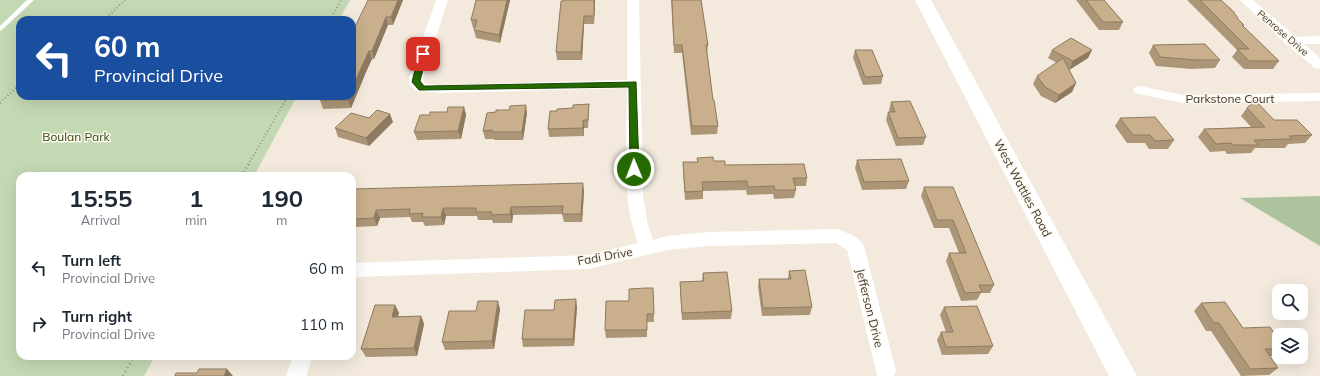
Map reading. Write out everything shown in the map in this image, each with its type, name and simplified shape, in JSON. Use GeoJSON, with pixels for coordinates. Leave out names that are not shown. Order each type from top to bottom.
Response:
{"type":"FeatureCollection","features":[{"type":"Feature","properties":{"kind":"street"},"geometry":{"type":"LineString","coordinates":[[442,0],[416,78],[417,85],[422,88],[440,89],[633,84]]}},
{"type":"Feature","properties":{"kind":"street"},"geometry":{"type":"LineString","coordinates":[[633,0],[635,195],[640,226],[648,248]]}},
{"type":"Feature","properties":{"kind":"street","name":"West Wattles Road"},"geometry":{"type":"LineString","coordinates":[[922,0],[1123,376]]}},
{"type":"Feature","properties":{"kind":"street","name":"Penrose Drive"},"geometry":{"type":"LineString","coordinates":[[1246,0],[1320,66]]}},
{"type":"Feature","properties":{"kind":"street"},"geometry":{"type":"LineString","coordinates":[[1291,41],[1320,40]]}},
{"type":"Feature","properties":{"kind":"street","name":"Parkstone Court"},"geometry":{"type":"LineString","coordinates":[[1140,90],[1182,99],[1320,97]]}},
{"type":"Feature","properties":{"kind":"street","name":"Fadi Drive"},"geometry":{"type":"LineString","coordinates":[[356,270],[588,262],[667,243],[708,238],[828,236],[845,239],[855,246]]}},
{"type":"Feature","properties":{"kind":"street","name":"Jefferson Drive"},"geometry":{"type":"LineString","coordinates":[[855,246],[886,371]]}},
{"type":"Feature","properties":{"kind":"street"},"geometry":{"type":"LineString","coordinates":[[296,376],[302,360]]}},
{"type":"Feature","properties":{"kind":"lane"},"geometry":{"type":"LineString","coordinates":[[0,29],[31,0]]}},
{"type":"Feature","properties":{"kind":"path"},"geometry":{"type":"LineString","coordinates":[[108,16],[125,0]]}},
{"type":"Feature","properties":{"kind":"path"},"geometry":{"type":"LineString","coordinates":[[332,16],[341,0]]}},
{"type":"Feature","properties":{"kind":"path"},"geometry":{"type":"LineString","coordinates":[[0,103],[16,88]]}},
{"type":"Feature","properties":{"kind":"path"},"geometry":{"type":"LineString","coordinates":[[244,172],[258,150],[286,100]]}},
{"type":"Feature","properties":{"kind":"path"},"geometry":{"type":"LineString","coordinates":[[123,376],[132,360]]}},
{"type":"Feature","properties":{"kind":"green space","name":"Boulan Park"},"geometry":{"type":"Polygon","coordinates":[[[0,0],[350,0],[341,16],[16,16],[16,100],[295,100],[256,172],[16,172],[16,360],[153,360],[144,376],[0,376],[0,0]]]}},
{"type":"Feature","properties":{"kind":"green space"},"geometry":{"type":"Polygon","coordinates":[[[1320,196],[1320,246],[1240,198],[1320,196]]]}},
{"type":"Feature","properties":{"kind":"building"},"geometry":{"type":"Polygon","coordinates":[[[368,0],[398,0],[391,17],[386,17],[372,51],[369,51],[356,80],[356,25],[368,0]]]}},
{"type":"Feature","properties":{"kind":"building"},"geometry":{"type":"Polygon","coordinates":[[[476,0],[507,0],[499,35],[474,30],[477,20],[471,20],[476,0]]]}},
{"type":"Feature","properties":{"kind":"building"},"geometry":{"type":"Polygon","coordinates":[[[594,0],[594,16],[584,16],[581,52],[556,52],[561,1],[594,0]]]}},
{"type":"Feature","properties":{"kind":"building"},"geometry":{"type":"Polygon","coordinates":[[[672,0],[701,0],[708,45],[706,45],[713,100],[718,126],[692,126],[682,45],[674,45],[672,0]]]}},
{"type":"Feature","properties":{"kind":"building"},"geometry":{"type":"Polygon","coordinates":[[[1086,0],[1104,0],[1123,22],[1103,22],[1086,0]]]}},
{"type":"Feature","properties":{"kind":"building"},"geometry":{"type":"Polygon","coordinates":[[[1200,0],[1221,0],[1235,13],[1237,18],[1244,25],[1242,25],[1279,61],[1249,61],[1237,49],[1249,49],[1200,0]]]}},
{"type":"Feature","properties":{"kind":"building"},"geometry":{"type":"Polygon","coordinates":[[[1071,38],[1092,50],[1073,61],[1052,50],[1071,38]]]}},
{"type":"Feature","properties":{"kind":"building"},"geometry":{"type":"Polygon","coordinates":[[[1205,44],[1220,60],[1160,57],[1153,45],[1205,44]]]}},
{"type":"Feature","properties":{"kind":"building"},"geometry":{"type":"Polygon","coordinates":[[[855,50],[872,50],[883,76],[865,77],[855,50]]]}},
{"type":"Feature","properties":{"kind":"building"},"geometry":{"type":"Polygon","coordinates":[[[1063,58],[1076,83],[1059,95],[1045,87],[1037,76],[1063,58]]]}},
{"type":"Feature","properties":{"kind":"building"},"geometry":{"type":"Polygon","coordinates":[[[1255,100],[1274,120],[1297,120],[1312,135],[1289,136],[1292,139],[1254,140],[1258,145],[1233,145],[1231,143],[1216,144],[1204,129],[1265,127],[1247,108],[1255,100]]]}},
{"type":"Feature","properties":{"kind":"building"},"geometry":{"type":"Polygon","coordinates":[[[910,101],[926,137],[898,138],[888,112],[895,112],[891,102],[910,101]]]}},
{"type":"Feature","properties":{"kind":"building"},"geometry":{"type":"Polygon","coordinates":[[[589,104],[588,120],[583,120],[583,128],[548,129],[550,111],[573,108],[573,105],[589,104]]]}},
{"type":"Feature","properties":{"kind":"building"},"geometry":{"type":"Polygon","coordinates":[[[526,105],[522,132],[492,132],[492,130],[483,131],[487,113],[496,112],[496,110],[509,110],[510,106],[526,105]]]}},
{"type":"Feature","properties":{"kind":"building"},"geometry":{"type":"Polygon","coordinates":[[[448,107],[464,107],[458,131],[414,132],[420,115],[430,115],[430,112],[447,112],[448,107]]]}},
{"type":"Feature","properties":{"kind":"building"},"geometry":{"type":"Polygon","coordinates":[[[377,110],[390,114],[366,138],[335,128],[351,113],[369,118],[377,110]]]}},
{"type":"Feature","properties":{"kind":"building"},"geometry":{"type":"Polygon","coordinates":[[[1155,117],[1174,140],[1155,141],[1150,135],[1133,135],[1120,118],[1155,117]]]}},
{"type":"Feature","properties":{"kind":"building"},"geometry":{"type":"Polygon","coordinates":[[[713,157],[714,161],[725,161],[725,165],[804,164],[807,178],[793,178],[796,190],[775,190],[774,186],[748,187],[747,181],[702,182],[703,191],[685,192],[683,162],[698,162],[697,158],[713,157]]]}},
{"type":"Feature","properties":{"kind":"building"},"geometry":{"type":"Polygon","coordinates":[[[901,159],[909,181],[864,182],[857,160],[901,159]]]}},
{"type":"Feature","properties":{"kind":"building"},"geometry":{"type":"Polygon","coordinates":[[[583,183],[581,214],[562,214],[563,206],[511,207],[510,214],[491,215],[492,212],[476,212],[476,208],[443,208],[441,217],[422,217],[423,213],[409,214],[410,209],[376,210],[374,218],[356,219],[356,189],[583,183]]]}},
{"type":"Feature","properties":{"kind":"building"},"geometry":{"type":"Polygon","coordinates":[[[924,187],[953,187],[994,285],[979,285],[982,292],[965,293],[949,253],[966,253],[953,220],[937,220],[924,187]]]}},
{"type":"Feature","properties":{"kind":"building"},"geometry":{"type":"Polygon","coordinates":[[[805,270],[812,307],[763,308],[759,279],[791,279],[789,271],[805,270]]]}},
{"type":"Feature","properties":{"kind":"building"},"geometry":{"type":"Polygon","coordinates":[[[727,272],[732,311],[682,313],[680,282],[704,281],[703,273],[727,272]]]}},
{"type":"Feature","properties":{"kind":"building"},"geometry":{"type":"Polygon","coordinates":[[[653,288],[654,314],[647,314],[647,330],[605,330],[606,301],[629,301],[629,289],[653,288]]]}},
{"type":"Feature","properties":{"kind":"building"},"geometry":{"type":"Polygon","coordinates":[[[576,299],[573,339],[522,339],[525,310],[554,310],[555,300],[576,299]]]}},
{"type":"Feature","properties":{"kind":"building"},"geometry":{"type":"Polygon","coordinates":[[[478,301],[498,301],[492,341],[442,342],[449,311],[476,311],[478,301]]]}},
{"type":"Feature","properties":{"kind":"building"},"geometry":{"type":"Polygon","coordinates":[[[1225,302],[1243,328],[1270,327],[1272,330],[1272,349],[1265,349],[1272,359],[1272,364],[1275,364],[1278,368],[1250,369],[1219,323],[1214,323],[1201,303],[1225,302]]]}},
{"type":"Feature","properties":{"kind":"building"},"geometry":{"type":"Polygon","coordinates":[[[375,305],[395,305],[392,317],[421,316],[414,348],[361,349],[375,305]]]}},
{"type":"Feature","properties":{"kind":"building"},"geometry":{"type":"Polygon","coordinates":[[[977,306],[993,346],[946,347],[941,332],[953,332],[944,307],[977,306]]]}},
{"type":"Feature","properties":{"kind":"building"},"geometry":{"type":"Polygon","coordinates":[[[199,369],[227,369],[224,376],[175,376],[176,373],[197,373],[199,369]]]}},
{"type":"Feature","properties":{"kind":"route"},"geometry":{"type":"LineString","coordinates":[[423,54],[416,82],[417,85],[422,88],[428,89],[633,84],[634,169]]}}]}
